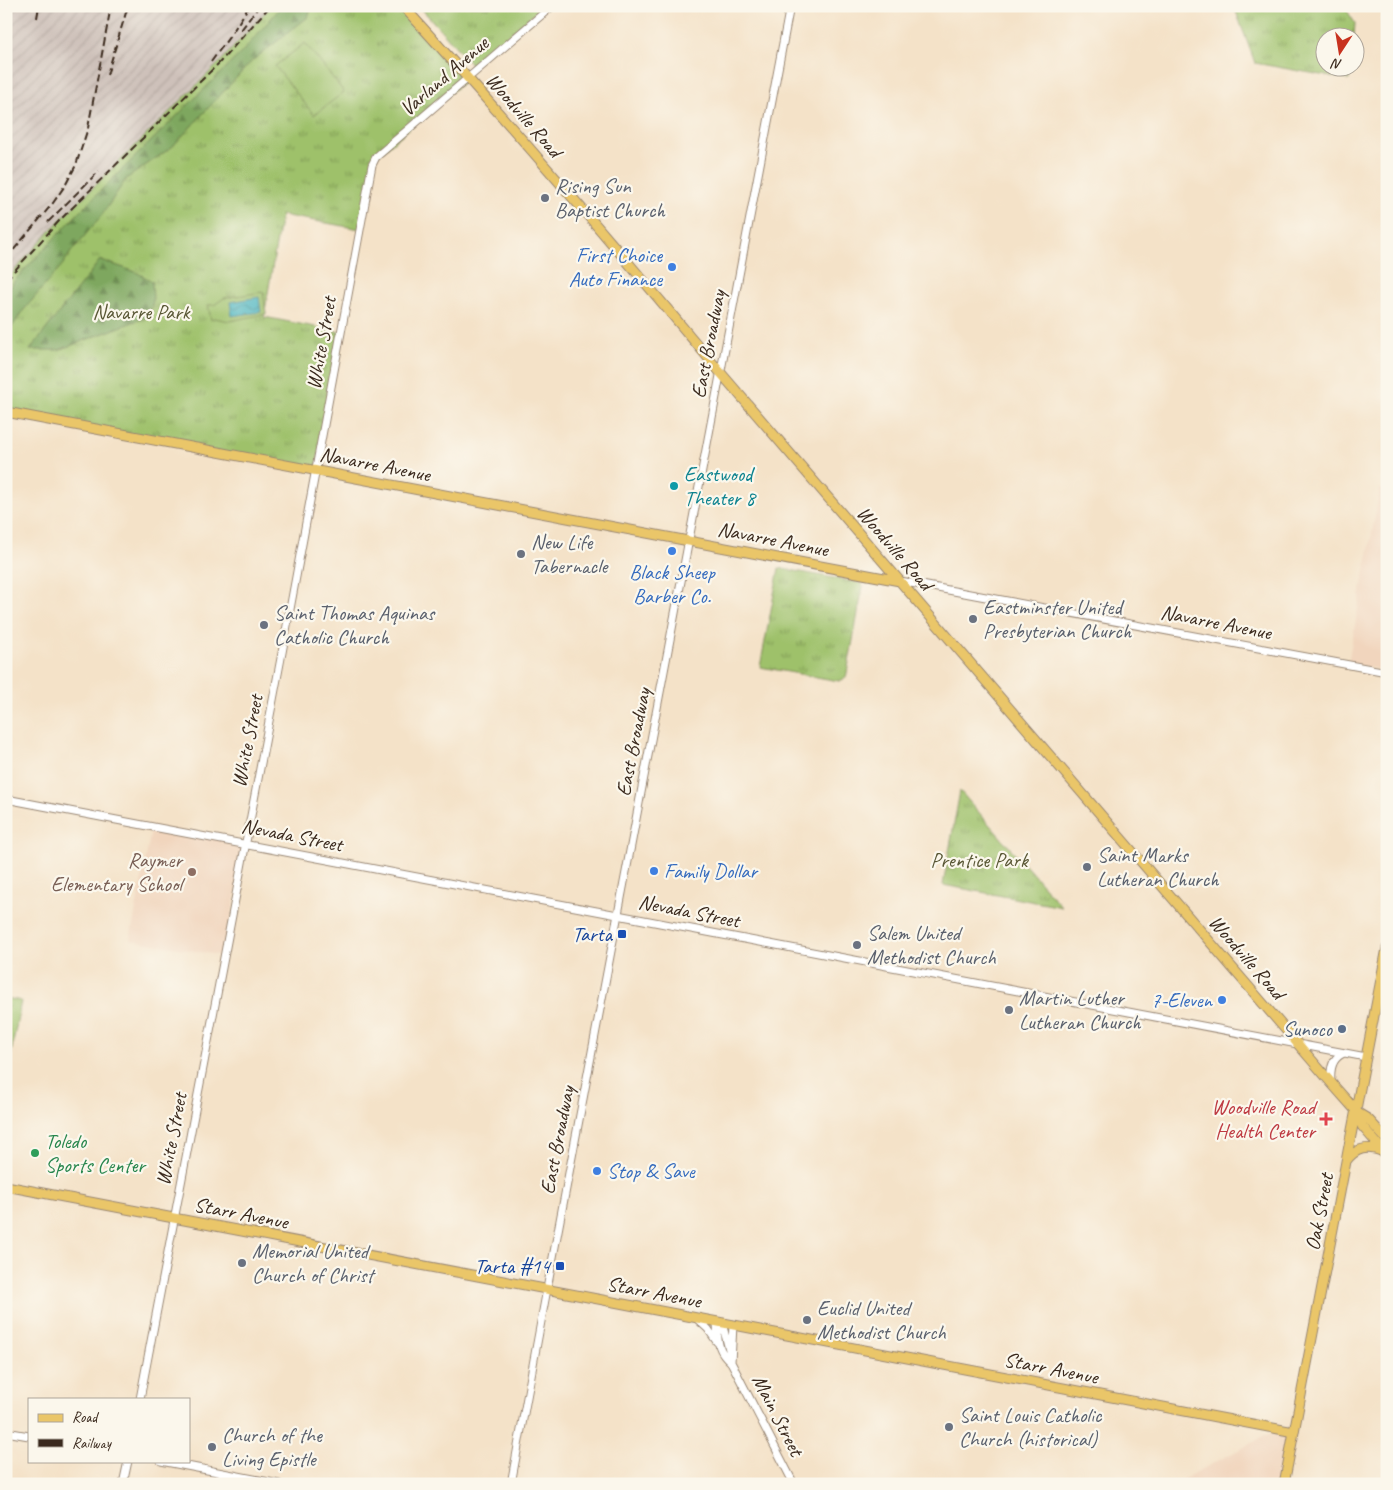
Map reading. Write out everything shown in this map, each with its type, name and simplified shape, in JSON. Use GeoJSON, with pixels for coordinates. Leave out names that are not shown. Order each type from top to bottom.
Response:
{"type":"FeatureCollection","features":[{"type":"Feature","properties":{"kind":"main road","name":"Woodville Road"},"geometry":{"type":"LineString","coordinates":[[404,6],[620,253],[720,372],[1298,1044],[1357,1112],[1368,1120],[1387,1140]]}},
{"type":"Feature","properties":{"kind":"main road","name":"Navarre Avenue"},"geometry":{"type":"LineString","coordinates":[[6,412],[900,581]]}},
{"type":"Feature","properties":{"kind":"main road","name":"Oak Street"},"geometry":{"type":"LineString","coordinates":[[1284,1484],[1387,948]]}},
{"type":"Feature","properties":{"kind":"main road","name":"Woodville Road"},"geometry":{"type":"LineString","coordinates":[[1357,1112],[1362,1126],[1386,1154]]}},
{"type":"Feature","properties":{"kind":"main road"},"geometry":{"type":"LineString","coordinates":[[1346,1161],[1356,1151],[1366,1147],[1386,1154]]}},
{"type":"Feature","properties":{"kind":"main road","name":"Starr Avenue"},"geometry":{"type":"LineString","coordinates":[[6,1186],[1294,1432]]}},
{"type":"Feature","properties":{"kind":"street","name":"Varland Avenue"},"geometry":{"type":"LineString","coordinates":[[382,152],[552,6]]}},
{"type":"Feature","properties":{"kind":"street","name":"East Broadway"},"geometry":{"type":"LineString","coordinates":[[511,1484],[790,6]]}},
{"type":"Feature","properties":{"kind":"street","name":"White Street"},"geometry":{"type":"LineString","coordinates":[[140,1398],[372,166],[376,157],[382,152]]}},
{"type":"Feature","properties":{"kind":"street","name":"Navarre Avenue"},"geometry":{"type":"LineString","coordinates":[[900,581],[1387,672]]}},
{"type":"Feature","properties":{"kind":"street","name":"Nevada Street"},"geometry":{"type":"LineString","coordinates":[[6,799],[1366,1057]]}},
{"type":"Feature","properties":{"kind":"street"},"geometry":{"type":"LineString","coordinates":[[1331,1082],[1332,1065],[1338,1057],[1345,1053]]}},
{"type":"Feature","properties":{"kind":"street","name":"Main Street"},"geometry":{"type":"LineString","coordinates":[[696,1318],[708,1328],[723,1355],[731,1360]]}},
{"type":"Feature","properties":{"kind":"street"},"geometry":{"type":"LineString","coordinates":[[718,1344],[719,1322]]}},
{"type":"Feature","properties":{"kind":"street"},"geometry":{"type":"LineString","coordinates":[[719,1322],[731,1360]]}},
{"type":"Feature","properties":{"kind":"street","name":"Main Street"},"geometry":{"type":"LineString","coordinates":[[733,1325],[731,1360],[794,1484]]}},
{"type":"Feature","properties":{"kind":"street"},"geometry":{"type":"LineString","coordinates":[[6,1432],[28,1436]]}},
{"type":"Feature","properties":{"kind":"street"},"geometry":{"type":"LineString","coordinates":[[124,1484],[128,1462]]}},
{"type":"Feature","properties":{"kind":"street"},"geometry":{"type":"LineString","coordinates":[[166,1462],[279,1484]]}},
{"type":"Feature","properties":{"kind":"shaded area"},"geometry":{"type":"Polygon","coordinates":[[[6,6],[271,6],[220,62],[6,281],[6,6]]]}},
{"type":"Feature","properties":{"kind":"shaded area"},"geometry":{"type":"Polygon","coordinates":[[[1380,489],[1387,490],[1387,671],[1348,663],[1380,489]]]}},
{"type":"Feature","properties":{"kind":"shaded area","name":"Raymer Elementary School"},"geometry":{"type":"Polygon","coordinates":[[[152,826],[245,844],[224,956],[130,940],[152,826]]]}},
{"type":"Feature","properties":{"kind":"shaded area"},"geometry":{"type":"Polygon","coordinates":[[[1271,1433],[1289,1436],[1280,1484],[1174,1484],[1271,1433]]]}},
{"type":"Feature","properties":{"kind":"green space","name":"Navarre Park"},"geometry":{"type":"Polygon","coordinates":[[[271,6],[405,6],[468,78],[376,157],[360,229],[281,215],[264,317],[341,332],[316,470],[6,412],[6,280],[60,220],[220,62],[271,6]]]}},
{"type":"Feature","properties":{"kind":"green space"},"geometry":{"type":"Polygon","coordinates":[[[282,6],[312,6],[308,17],[252,61],[172,147],[126,179],[102,215],[22,312],[6,336],[6,294],[15,280],[86,205],[242,52],[282,6]]]}},
{"type":"Feature","properties":{"kind":"green space"},"geometry":{"type":"Polygon","coordinates":[[[419,6],[543,6],[473,66],[419,6]]]}},
{"type":"Feature","properties":{"kind":"green space"},"geometry":{"type":"Polygon","coordinates":[[[1234,6],[1344,6],[1355,23],[1355,28],[1316,28],[1316,74],[1255,63],[1234,6]]]}},
{"type":"Feature","properties":{"kind":"green space"},"geometry":{"type":"Polygon","coordinates":[[[305,43],[344,92],[314,115],[275,66],[305,43]]]}},
{"type":"Feature","properties":{"kind":"green space"},"geometry":{"type":"Polygon","coordinates":[[[100,260],[136,272],[152,281],[153,301],[149,316],[59,350],[30,350],[100,260]]]}},
{"type":"Feature","properties":{"kind":"green space"},"geometry":{"type":"Polygon","coordinates":[[[263,292],[266,314],[229,321],[215,318],[211,320],[208,305],[214,305],[224,298],[263,292]]]}},
{"type":"Feature","properties":{"kind":"green space"},"geometry":{"type":"Polygon","coordinates":[[[779,568],[861,583],[863,586],[846,678],[839,681],[760,667],[779,568]]]}},
{"type":"Feature","properties":{"kind":"green space","name":"Prentice Park"},"geometry":{"type":"Polygon","coordinates":[[[960,791],[1062,907],[943,885],[960,791]]]}},
{"type":"Feature","properties":{"kind":"green space"},"geometry":{"type":"Polygon","coordinates":[[[6,998],[21,1001],[6,1080],[6,998]]]}},
{"type":"Feature","properties":{"kind":"water"},"geometry":{"type":"Polygon","coordinates":[[[259,297],[261,312],[232,316],[230,302],[259,297]]]}},
{"type":"Feature","properties":{"kind":"railway"},"geometry":{"type":"LineString","coordinates":[[37,18],[39,6]]}},
{"type":"Feature","properties":{"kind":"railway"},"geometry":{"type":"LineString","coordinates":[[6,259],[53,203],[76,165],[88,128],[111,6]]}},
{"type":"Feature","properties":{"kind":"railway"},"geometry":{"type":"LineString","coordinates":[[107,75],[128,6]]}},
{"type":"Feature","properties":{"kind":"railway"},"geometry":{"type":"LineString","coordinates":[[211,62],[249,6]]}},
{"type":"Feature","properties":{"kind":"railway"},"geometry":{"type":"LineString","coordinates":[[241,30],[259,6]]}},
{"type":"Feature","properties":{"kind":"railway"},"geometry":{"type":"LineString","coordinates":[[6,280],[60,220],[220,62],[270,6]]}},
{"type":"Feature","properties":{"kind":"railway"},"geometry":{"type":"LineString","coordinates":[[48,222],[99,171]]}},
{"type":"Feature","properties":{"kind":"place","name":"Rising Sun Baptist Church"},"geometry":{"type":"Point","coordinates":[545,198]}},
{"type":"Feature","properties":{"kind":"place","name":"First Choice Auto Finance"},"geometry":{"type":"Point","coordinates":[672,267]}},
{"type":"Feature","properties":{"kind":"place","name":"Eastwood Theater 8"},"geometry":{"type":"Point","coordinates":[674,486]}},
{"type":"Feature","properties":{"kind":"place","name":"Black Sheep Barber Co."},"geometry":{"type":"Point","coordinates":[672,551]}},
{"type":"Feature","properties":{"kind":"place","name":"New Life Tabernacle"},"geometry":{"type":"Point","coordinates":[521,554]}},
{"type":"Feature","properties":{"kind":"place","name":"Eastminster United Presbyterian Church"},"geometry":{"type":"Point","coordinates":[973,619]}},
{"type":"Feature","properties":{"kind":"place","name":"Saint Thomas Aquinas Catholic Church"},"geometry":{"type":"Point","coordinates":[264,625]}},
{"type":"Feature","properties":{"kind":"place","name":"Saint Marks Lutheran Church"},"geometry":{"type":"Point","coordinates":[1087,867]}},
{"type":"Feature","properties":{"kind":"place","name":"Family Dollar"},"geometry":{"type":"Point","coordinates":[654,871]}},
{"type":"Feature","properties":{"kind":"place","name":"Raymer Elementary School"},"geometry":{"type":"Point","coordinates":[192,872]}},
{"type":"Feature","properties":{"kind":"place","name":"Tarta"},"geometry":{"type":"Point","coordinates":[622,934]}},
{"type":"Feature","properties":{"kind":"place","name":"Salem United Methodist Church"},"geometry":{"type":"Point","coordinates":[857,945]}},
{"type":"Feature","properties":{"kind":"place","name":"7-Eleven"},"geometry":{"type":"Point","coordinates":[1222,1000]}},
{"type":"Feature","properties":{"kind":"place","name":"Martin Luther Lutheran Church"},"geometry":{"type":"Point","coordinates":[1009,1010]}},
{"type":"Feature","properties":{"kind":"place","name":"Sunoco"},"geometry":{"type":"Point","coordinates":[1342,1029]}},
{"type":"Feature","properties":{"kind":"place","name":"Woodville Road Health Center"},"geometry":{"type":"Point","coordinates":[1326,1119]}},
{"type":"Feature","properties":{"kind":"place","name":"Toledo Sports Center"},"geometry":{"type":"Point","coordinates":[35,1153]}},
{"type":"Feature","properties":{"kind":"place","name":"Stop & Save"},"geometry":{"type":"Point","coordinates":[597,1171]}},
{"type":"Feature","properties":{"kind":"place","name":"Memorial United Church of Christ"},"geometry":{"type":"Point","coordinates":[242,1263]}},
{"type":"Feature","properties":{"kind":"place","name":"Tarta #14"},"geometry":{"type":"Point","coordinates":[560,1266]}},
{"type":"Feature","properties":{"kind":"place","name":"Euclid United Methodist Church"},"geometry":{"type":"Point","coordinates":[807,1320]}},
{"type":"Feature","properties":{"kind":"place","name":"Saint Louis Catholic Church (historical)"},"geometry":{"type":"Point","coordinates":[949,1427]}},
{"type":"Feature","properties":{"kind":"place","name":"Church of the Living Epistle"},"geometry":{"type":"Point","coordinates":[212,1447]}}]}
